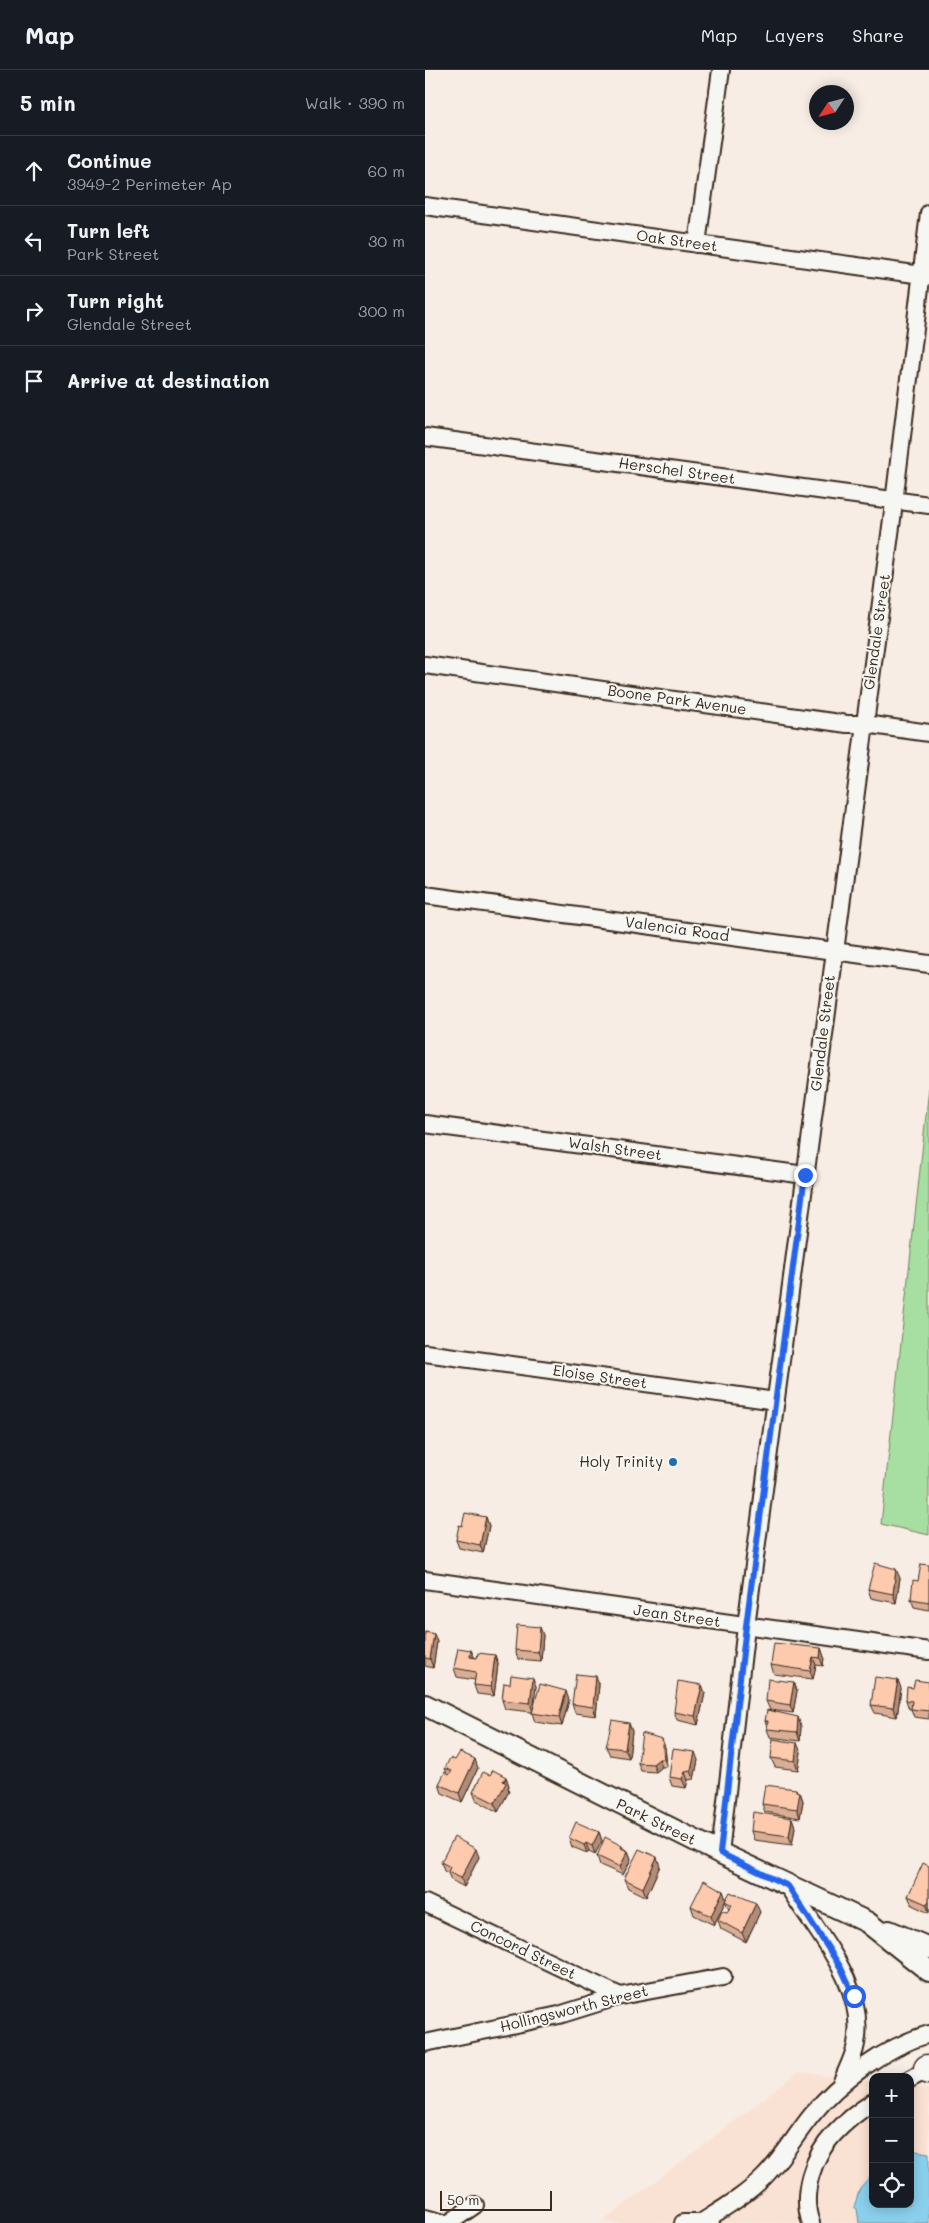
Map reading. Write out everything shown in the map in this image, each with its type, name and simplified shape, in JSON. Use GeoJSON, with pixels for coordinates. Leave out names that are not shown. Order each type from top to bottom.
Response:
{"type":"FeatureCollection","features":[{"type":"Feature","properties":{"kind":"street"},"geometry":{"type":"LineString","coordinates":[[697,244],[721,70]]}},
{"type":"Feature","properties":{"kind":"street","name":"Oak Street"},"geometry":{"type":"LineString","coordinates":[[425,206],[925,275]]}},
{"type":"Feature","properties":{"kind":"street","name":"Glendale Street"},"geometry":{"type":"LineString","coordinates":[[720,1853],[746,1626],[834,950],[925,275],[929,213]]}},
{"type":"Feature","properties":{"kind":"street","name":"Herschel Street"},"geometry":{"type":"LineString","coordinates":[[425,437],[929,505]]}},
{"type":"Feature","properties":{"kind":"street","name":"Boone Park Avenue"},"geometry":{"type":"LineString","coordinates":[[425,665],[847,724],[865,724],[929,733]]}},
{"type":"Feature","properties":{"kind":"street","name":"Valencia Road"},"geometry":{"type":"LineString","coordinates":[[425,895],[929,964]]}},
{"type":"Feature","properties":{"kind":"street","name":"Walsh Street"},"geometry":{"type":"LineString","coordinates":[[425,1124],[805,1175]]}},
{"type":"Feature","properties":{"kind":"street","name":"Eloise Street"},"geometry":{"type":"LineString","coordinates":[[425,1353],[776,1401]]}},
{"type":"Feature","properties":{"kind":"street","name":"Jean Street"},"geometry":{"type":"LineString","coordinates":[[425,1580],[929,1651]]}},
{"type":"Feature","properties":{"kind":"street","name":"Park Street"},"geometry":{"type":"LineString","coordinates":[[425,1705],[720,1853],[867,1922],[929,1971]]}},
{"type":"Feature","properties":{"kind":"street"},"geometry":{"type":"LineString","coordinates":[[788,1886],[841,1968],[854,1996],[857,2014],[856,2045],[840,2086]]}},
{"type":"Feature","properties":{"kind":"street","name":"Concord Street"},"geometry":{"type":"LineString","coordinates":[[425,1903],[621,1996]]}},
{"type":"Feature","properties":{"kind":"street"},"geometry":{"type":"LineString","coordinates":[[867,1922],[929,1948]]}},
{"type":"Feature","properties":{"kind":"street","name":"Park Street"},"geometry":{"type":"LineString","coordinates":[[910,1957],[929,1978]]}},
{"type":"Feature","properties":{"kind":"street","name":"Hollingsworth Street"},"geometry":{"type":"LineString","coordinates":[[425,2043],[559,2015],[621,1996],[723,1977]]}},
{"type":"Feature","properties":{"kind":"street"},"geometry":{"type":"LineString","coordinates":[[683,2223],[707,2222],[734,2202],[765,2177],[811,2115],[840,2086],[870,2063],[908,2042],[929,2034]]}},
{"type":"Feature","properties":{"kind":"street"},"geometry":{"type":"LineString","coordinates":[[811,2223],[806,2198],[811,2175],[821,2152],[833,2134],[869,2105]]}},
{"type":"Feature","properties":{"kind":"street"},"geometry":{"type":"LineString","coordinates":[[449,2223],[475,2205]]}},
{"type":"Feature","properties":{"kind":"street"},"geometry":{"type":"LineString","coordinates":[[425,2218],[444,2223]]}},
{"type":"Feature","properties":{"kind":"shaded area"},"geometry":{"type":"Polygon","coordinates":[[[799,2072],[869,2081],[869,2208],[914,2208],[914,2087],[929,2089],[929,2223],[601,2223],[799,2072]]]}},
{"type":"Feature","properties":{"kind":"green space"},"geometry":{"type":"Polygon","coordinates":[[[929,1088],[929,1535],[881,1524],[929,1088]]]}},
{"type":"Feature","properties":{"kind":"water"},"geometry":{"type":"Polygon","coordinates":[[[914,2151],[929,2153],[929,2223],[859,2223],[857,2209],[854,2207],[860,2188],[869,2178],[869,2208],[914,2208],[914,2151]]]}},
{"type":"Feature","properties":{"kind":"building"},"geometry":{"type":"Polygon","coordinates":[[[465,1513],[486,1517],[480,1545],[456,1540],[459,1525],[462,1526],[465,1513]]]}},
{"type":"Feature","properties":{"kind":"building"},"geometry":{"type":"Polygon","coordinates":[[[875,1563],[896,1569],[893,1594],[868,1589],[875,1563]]]}},
{"type":"Feature","properties":{"kind":"building"},"geometry":{"type":"Polygon","coordinates":[[[921,1564],[929,1565],[929,1602],[911,1599],[913,1580],[918,1581],[921,1564]]]}},
{"type":"Feature","properties":{"kind":"building"},"geometry":{"type":"Polygon","coordinates":[[[517,1625],[540,1627],[538,1652],[515,1650],[517,1625]]]}},
{"type":"Feature","properties":{"kind":"building"},"geometry":{"type":"Polygon","coordinates":[[[425,1632],[434,1634],[430,1659],[425,1658],[425,1632]]]}},
{"type":"Feature","properties":{"kind":"building"},"geometry":{"type":"Polygon","coordinates":[[[774,1643],[821,1648],[820,1658],[813,1657],[810,1671],[771,1665],[774,1643]]]}},
{"type":"Feature","properties":{"kind":"building"},"geometry":{"type":"Polygon","coordinates":[[[458,1648],[471,1650],[470,1657],[477,1658],[478,1653],[495,1655],[491,1687],[474,1685],[476,1672],[454,1668],[458,1648]]]}},
{"type":"Feature","properties":{"kind":"building"},"geometry":{"type":"Polygon","coordinates":[[[576,1674],[596,1676],[593,1707],[572,1704],[576,1674]]]}},
{"type":"Feature","properties":{"kind":"building"},"geometry":{"type":"Polygon","coordinates":[[[511,1675],[533,1678],[530,1703],[502,1700],[504,1683],[510,1684],[511,1675]]]}},
{"type":"Feature","properties":{"kind":"building"},"geometry":{"type":"Polygon","coordinates":[[[875,1677],[898,1680],[893,1708],[871,1705],[875,1677]]]}},
{"type":"Feature","properties":{"kind":"building"},"geometry":{"type":"Polygon","coordinates":[[[768,1679],[794,1682],[790,1705],[766,1701],[768,1679]]]}},
{"type":"Feature","properties":{"kind":"building"},"geometry":{"type":"Polygon","coordinates":[[[915,1680],[929,1682],[929,1711],[911,1709],[912,1701],[906,1700],[907,1687],[913,1688],[915,1680]]]}},
{"type":"Feature","properties":{"kind":"building"},"geometry":{"type":"Polygon","coordinates":[[[678,1681],[702,1685],[695,1716],[674,1712],[678,1681]]]}},
{"type":"Feature","properties":{"kind":"building"},"geometry":{"type":"Polygon","coordinates":[[[540,1684],[566,1691],[559,1717],[532,1713],[540,1684]]]}},
{"type":"Feature","properties":{"kind":"building"},"geometry":{"type":"Polygon","coordinates":[[[767,1710],[798,1717],[797,1732],[767,1729],[768,1721],[765,1721],[767,1710]]]}},
{"type":"Feature","properties":{"kind":"building"},"geometry":{"type":"Polygon","coordinates":[[[612,1720],[629,1723],[625,1749],[606,1747],[612,1720]]]}},
{"type":"Feature","properties":{"kind":"building"},"geometry":{"type":"Polygon","coordinates":[[[642,1733],[662,1739],[664,1759],[659,1759],[653,1764],[638,1763],[642,1733]]]}},
{"type":"Feature","properties":{"kind":"building"},"geometry":{"type":"Polygon","coordinates":[[[773,1739],[797,1743],[795,1761],[771,1758],[773,1739]]]}},
{"type":"Feature","properties":{"kind":"building"},"geometry":{"type":"Polygon","coordinates":[[[673,1749],[695,1752],[691,1771],[685,1772],[682,1779],[669,1777],[673,1749]]]}},
{"type":"Feature","properties":{"kind":"building"},"geometry":{"type":"Polygon","coordinates":[[[460,1752],[475,1759],[459,1793],[439,1784],[445,1772],[449,1775],[452,1771],[445,1768],[450,1758],[455,1760],[460,1752]]]}},
{"type":"Feature","properties":{"kind":"building"},"geometry":{"type":"Polygon","coordinates":[[[493,1770],[506,1777],[503,1781],[506,1783],[495,1803],[473,1792],[483,1772],[490,1775],[493,1770]]]}},
{"type":"Feature","properties":{"kind":"building"},"geometry":{"type":"Polygon","coordinates":[[[765,1785],[796,1789],[796,1791],[800,1792],[797,1809],[762,1804],[765,1785]]]}},
{"type":"Feature","properties":{"kind":"building"},"geometry":{"type":"Polygon","coordinates":[[[753,1812],[792,1818],[789,1836],[751,1831],[753,1812]]]}},
{"type":"Feature","properties":{"kind":"building"},"geometry":{"type":"Polygon","coordinates":[[[576,1822],[599,1832],[592,1846],[586,1843],[584,1845],[569,1838],[576,1822]]]}},
{"type":"Feature","properties":{"kind":"building"},"geometry":{"type":"Polygon","coordinates":[[[454,1837],[476,1849],[461,1878],[448,1872],[450,1867],[441,1862],[454,1837]]]}},
{"type":"Feature","properties":{"kind":"building"},"geometry":{"type":"Polygon","coordinates":[[[605,1837],[628,1851],[620,1867],[597,1856],[605,1837]]]}},
{"type":"Feature","properties":{"kind":"building"},"geometry":{"type":"Polygon","coordinates":[[[639,1849],[657,1857],[643,1888],[624,1879],[639,1849]]]}},
{"type":"Feature","properties":{"kind":"building"},"geometry":{"type":"Polygon","coordinates":[[[923,1863],[929,1866],[929,1901],[926,1904],[908,1896],[923,1863]]]}},
{"type":"Feature","properties":{"kind":"building"},"geometry":{"type":"Polygon","coordinates":[[[704,1880],[723,1891],[711,1916],[691,1906],[704,1880]]]}},
{"type":"Feature","properties":{"kind":"building"},"geometry":{"type":"Polygon","coordinates":[[[730,1892],[756,1903],[742,1933],[718,1920],[722,1911],[727,1912],[732,1905],[725,1901],[730,1892]]]}},
{"type":"Feature","properties":{"kind":"place","name":"Holy Trinity"},"geometry":{"type":"Point","coordinates":[673,1462]}},
{"type":"Feature","properties":{"kind":"route"},"geometry":{"type":"LineString","coordinates":[[805,1175],[746,1626],[720,1853],[788,1886],[841,1968],[854,1996]]}}]}
